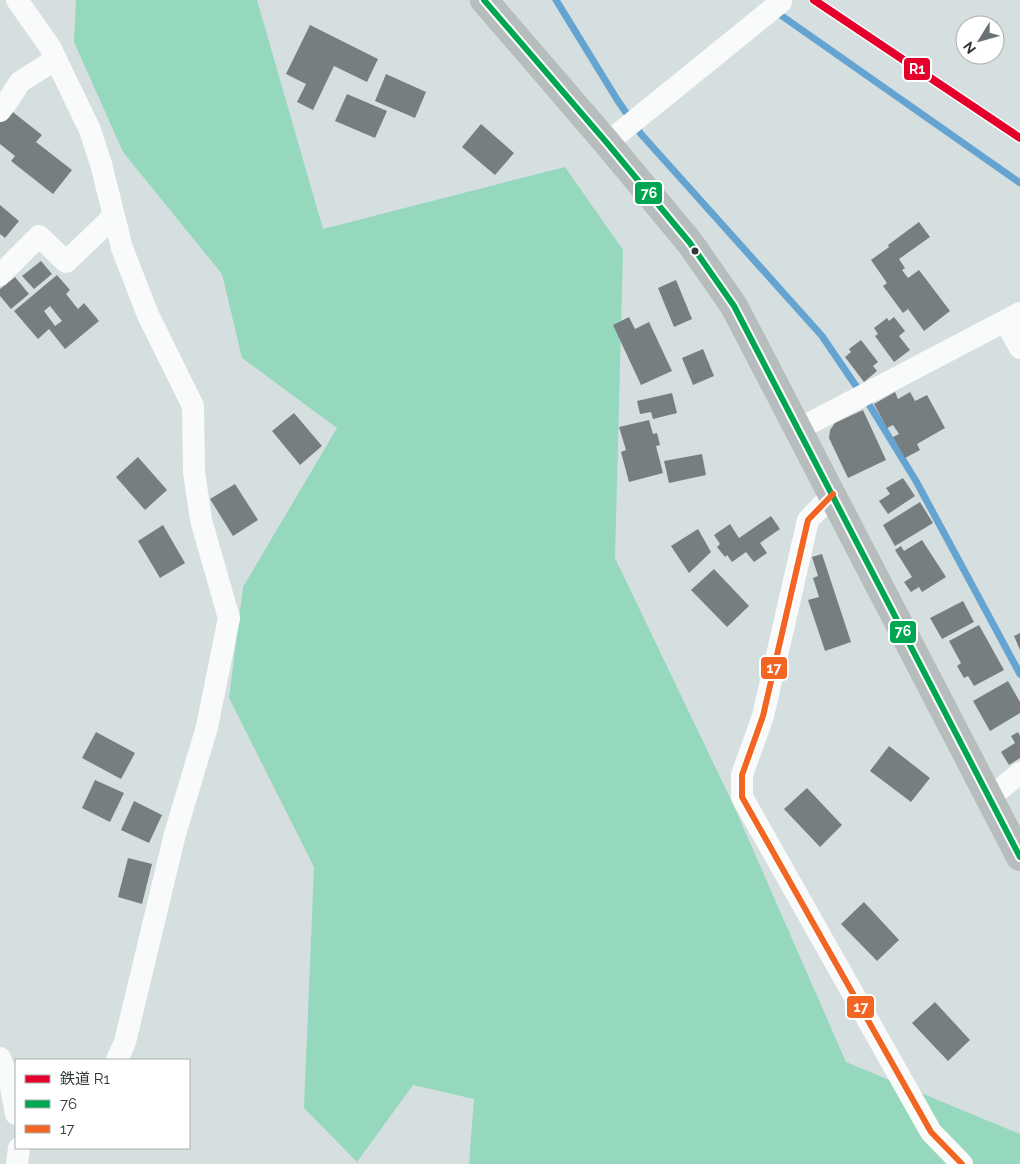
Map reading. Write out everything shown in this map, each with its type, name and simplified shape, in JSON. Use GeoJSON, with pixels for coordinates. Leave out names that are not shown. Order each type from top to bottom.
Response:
{"type":"FeatureCollection","features":[{"type":"Feature","properties":{"kind":"main road"},"geometry":{"type":"LineString","coordinates":[[484,0],[690,243],[734,306],[1020,858]]}},
{"type":"Feature","properties":{"kind":"street"},"geometry":{"type":"LineString","coordinates":[[17,0],[50,47],[90,130],[101,164],[122,248],[148,315],[193,406],[194,472],[201,520],[229,618],[207,727],[175,834],[124,1042],[117,1059]]}},
{"type":"Feature","properties":{"kind":"street"},"geometry":{"type":"LineString","coordinates":[[607,143],[781,2]]}},
{"type":"Feature","properties":{"kind":"street"},"geometry":{"type":"LineString","coordinates":[[0,110],[20,82],[56,59]]}},
{"type":"Feature","properties":{"kind":"street"},"geometry":{"type":"LineString","coordinates":[[0,275],[39,236],[66,262],[114,216]]}},
{"type":"Feature","properties":{"kind":"street"},"geometry":{"type":"LineString","coordinates":[[798,429],[1013,317],[1020,348]]}},
{"type":"Feature","properties":{"kind":"street"},"geometry":{"type":"LineString","coordinates":[[833,494],[808,520],[763,716],[742,775],[742,797],[931,1132],[962,1164]]}},
{"type":"Feature","properties":{"kind":"street"},"geometry":{"type":"LineString","coordinates":[[989,798],[1020,773]]}},
{"type":"Feature","properties":{"kind":"street"},"geometry":{"type":"LineString","coordinates":[[0,1058],[10,1082],[15,1109]]}},
{"type":"Feature","properties":{"kind":"street"},"geometry":{"type":"LineString","coordinates":[[17,1164],[19,1149]]}},
{"type":"Feature","properties":{"kind":"green space"},"geometry":{"type":"Polygon","coordinates":[[[76,0],[257,0],[323,229],[565,167],[623,250],[615,558],[733,804],[846,1062],[1020,1134],[1020,1164],[469,1164],[474,1099],[413,1085],[357,1162],[304,1108],[314,867],[229,698],[243,587],[337,428],[242,358],[222,274],[123,152],[74,42],[76,0]]]}},
{"type":"Feature","properties":{"kind":"building"},"geometry":{"type":"Polygon","coordinates":[[[310,25],[378,59],[367,82],[334,66],[313,110],[297,102],[306,84],[286,74],[310,25]]]}},
{"type":"Feature","properties":{"kind":"building"},"geometry":{"type":"Polygon","coordinates":[[[386,74],[426,92],[415,118],[375,101],[386,74]]]}},
{"type":"Feature","properties":{"kind":"building"},"geometry":{"type":"Polygon","coordinates":[[[347,94],[387,111],[375,138],[335,121],[347,94]]]}},
{"type":"Feature","properties":{"kind":"building"},"geometry":{"type":"Polygon","coordinates":[[[9,109],[42,135],[36,142],[72,170],[53,194],[11,161],[15,156],[0,144],[0,121],[9,109]]]}},
{"type":"Feature","properties":{"kind":"building"},"geometry":{"type":"Polygon","coordinates":[[[481,124],[514,153],[495,175],[462,147],[481,124]]]}},
{"type":"Feature","properties":{"kind":"building"},"geometry":{"type":"Polygon","coordinates":[[[0,205],[19,221],[5,238],[0,234],[0,205]]]}},
{"type":"Feature","properties":{"kind":"building"},"geometry":{"type":"Polygon","coordinates":[[[919,222],[930,237],[899,259],[905,268],[902,270],[908,278],[919,270],[950,311],[924,331],[908,309],[903,313],[883,286],[887,283],[871,260],[919,222]]]}},
{"type":"Feature","properties":{"kind":"building"},"geometry":{"type":"Polygon","coordinates":[[[41,261],[52,274],[34,289],[22,276],[41,261]]]}},
{"type":"Feature","properties":{"kind":"building"},"geometry":{"type":"Polygon","coordinates":[[[57,275],[70,290],[66,294],[78,309],[84,303],[99,321],[65,349],[49,329],[38,339],[14,311],[57,275]],[[50,306],[44,311],[55,326],[62,321],[50,306]]]}},
{"type":"Feature","properties":{"kind":"building"},"geometry":{"type":"Polygon","coordinates":[[[15,277],[29,294],[11,309],[0,296],[0,289],[15,277]]]}},
{"type":"Feature","properties":{"kind":"building"},"geometry":{"type":"Polygon","coordinates":[[[676,280],[692,319],[674,327],[658,288],[676,280]]]}},
{"type":"Feature","properties":{"kind":"building"},"geometry":{"type":"Polygon","coordinates":[[[629,317],[635,329],[649,322],[672,371],[641,385],[613,325],[629,317]]]}},
{"type":"Feature","properties":{"kind":"building"},"geometry":{"type":"Polygon","coordinates":[[[894,317],[905,331],[899,336],[910,350],[894,362],[875,336],[878,334],[874,328],[887,318],[889,321],[894,317]]]}},
{"type":"Feature","properties":{"kind":"building"},"geometry":{"type":"Polygon","coordinates":[[[861,340],[878,362],[873,366],[877,371],[864,382],[845,357],[851,352],[849,349],[861,340]]]}},
{"type":"Feature","properties":{"kind":"building"},"geometry":{"type":"Polygon","coordinates":[[[703,349],[714,376],[693,385],[682,358],[703,349]]]}},
{"type":"Feature","properties":{"kind":"building"},"geometry":{"type":"Polygon","coordinates":[[[895,392],[898,399],[910,392],[915,401],[927,395],[945,428],[917,444],[920,450],[905,458],[893,437],[899,434],[893,425],[887,428],[874,404],[895,392]]]}},
{"type":"Feature","properties":{"kind":"building"},"geometry":{"type":"Polygon","coordinates":[[[672,393],[677,413],[653,419],[651,412],[640,414],[637,401],[672,393]]]}},
{"type":"Feature","properties":{"kind":"building"},"geometry":{"type":"Polygon","coordinates":[[[863,410],[886,460],[848,478],[829,438],[830,430],[835,423],[863,410]]]}},
{"type":"Feature","properties":{"kind":"building"},"geometry":{"type":"Polygon","coordinates":[[[294,413],[322,446],[300,465],[272,431],[294,413]]]}},
{"type":"Feature","properties":{"kind":"building"},"geometry":{"type":"Polygon","coordinates":[[[649,420],[653,434],[657,433],[660,445],[656,446],[663,473],[629,482],[621,452],[626,450],[619,427],[649,420]]]}},
{"type":"Feature","properties":{"kind":"building"},"geometry":{"type":"Polygon","coordinates":[[[702,454],[706,475],[669,483],[664,461],[702,454]]]}},
{"type":"Feature","properties":{"kind":"building"},"geometry":{"type":"Polygon","coordinates":[[[138,457],[167,490],[145,510],[116,477],[138,457]]]}},
{"type":"Feature","properties":{"kind":"building"},"geometry":{"type":"Polygon","coordinates":[[[903,478],[915,496],[888,514],[879,501],[890,494],[886,488],[903,478]]]}},
{"type":"Feature","properties":{"kind":"building"},"geometry":{"type":"Polygon","coordinates":[[[235,484],[258,520],[233,536],[210,499],[235,484]]]}},
{"type":"Feature","properties":{"kind":"building"},"geometry":{"type":"Polygon","coordinates":[[[920,502],[933,523],[895,546],[883,525],[920,502]]]}},
{"type":"Feature","properties":{"kind":"building"},"geometry":{"type":"Polygon","coordinates":[[[771,516],[780,529],[760,543],[767,553],[754,562],[746,552],[732,562],[717,547],[720,544],[714,535],[730,524],[739,538],[771,516]]]}},
{"type":"Feature","properties":{"kind":"building"},"geometry":{"type":"Polygon","coordinates":[[[163,525],[185,563],[160,578],[138,541],[163,525]]]}},
{"type":"Feature","properties":{"kind":"building"},"geometry":{"type":"Polygon","coordinates":[[[698,529],[711,552],[689,573],[671,546],[698,529]]]}},
{"type":"Feature","properties":{"kind":"building"},"geometry":{"type":"Polygon","coordinates":[[[922,540],[946,577],[922,592],[919,587],[911,592],[904,582],[912,577],[895,550],[901,546],[904,551],[922,540]]]}},
{"type":"Feature","properties":{"kind":"building"},"geometry":{"type":"Polygon","coordinates":[[[822,554],[851,642],[825,651],[808,600],[819,597],[813,578],[818,576],[812,557],[822,554]]]}},
{"type":"Feature","properties":{"kind":"building"},"geometry":{"type":"Polygon","coordinates":[[[714,569],[749,606],[727,627],[691,590],[714,569]]]}},
{"type":"Feature","properties":{"kind":"building"},"geometry":{"type":"Polygon","coordinates":[[[963,601],[974,622],[942,639],[930,618],[963,601]]]}},
{"type":"Feature","properties":{"kind":"building"},"geometry":{"type":"Polygon","coordinates":[[[979,625],[1004,670],[974,686],[968,676],[964,678],[957,666],[961,663],[949,641],[979,625]]]}},
{"type":"Feature","properties":{"kind":"building"},"geometry":{"type":"Polygon","coordinates":[[[1020,633],[1020,650],[1014,636],[1020,633]]]}},
{"type":"Feature","properties":{"kind":"building"},"geometry":{"type":"Polygon","coordinates":[[[1008,681],[1020,702],[1020,713],[990,731],[973,701],[1008,681]]]}},
{"type":"Feature","properties":{"kind":"building"},"geometry":{"type":"Polygon","coordinates":[[[96,732],[135,753],[121,779],[82,758],[96,732]]]}},
{"type":"Feature","properties":{"kind":"building"},"geometry":{"type":"Polygon","coordinates":[[[1018,732],[1020,736],[1020,758],[1009,765],[1001,752],[1015,743],[1011,736],[1018,732]]]}},
{"type":"Feature","properties":{"kind":"building"},"geometry":{"type":"Polygon","coordinates":[[[889,746],[930,778],[911,802],[870,771],[889,746]]]}},
{"type":"Feature","properties":{"kind":"building"},"geometry":{"type":"Polygon","coordinates":[[[95,780],[124,793],[110,822],[82,808],[95,780]]]}},
{"type":"Feature","properties":{"kind":"building"},"geometry":{"type":"Polygon","coordinates":[[[807,788],[842,825],[820,847],[784,809],[807,788]]]}},
{"type":"Feature","properties":{"kind":"building"},"geometry":{"type":"Polygon","coordinates":[[[134,801],[162,815],[149,843],[121,830],[134,801]]]}},
{"type":"Feature","properties":{"kind":"building"},"geometry":{"type":"Polygon","coordinates":[[[128,858],[152,864],[142,904],[118,897],[128,858]]]}},
{"type":"Feature","properties":{"kind":"building"},"geometry":{"type":"Polygon","coordinates":[[[864,902],[899,940],[877,961],[841,924],[864,902]]]}},
{"type":"Feature","properties":{"kind":"building"},"geometry":{"type":"Polygon","coordinates":[[[935,1002],[970,1040],[948,1061],[912,1023],[935,1002]]]}},
{"type":"Feature","properties":{"kind":"waterway"},"geometry":{"type":"LineString","coordinates":[[556,0],[618,101],[641,134],[822,336],[856,386]]}},
{"type":"Feature","properties":{"kind":"waterway"},"geometry":{"type":"LineString","coordinates":[[782,16],[1020,183]]}},
{"type":"Feature","properties":{"kind":"waterway"},"geometry":{"type":"LineString","coordinates":[[870,406],[916,481],[1020,674]]}},
{"type":"Feature","properties":{"kind":"rail line","name":"R1"},"geometry":{"type":"LineString","coordinates":[[814,0],[1020,138]]}},
{"type":"Feature","properties":{"kind":"transit line","name":"76"},"geometry":{"type":"LineString","coordinates":[[484,0],[690,243],[734,306],[1020,857]]}},
{"type":"Feature","properties":{"kind":"transit line","name":"17"},"geometry":{"type":"LineString","coordinates":[[833,494],[808,520],[763,716],[742,775],[742,797],[931,1132],[962,1164]]}}]}
